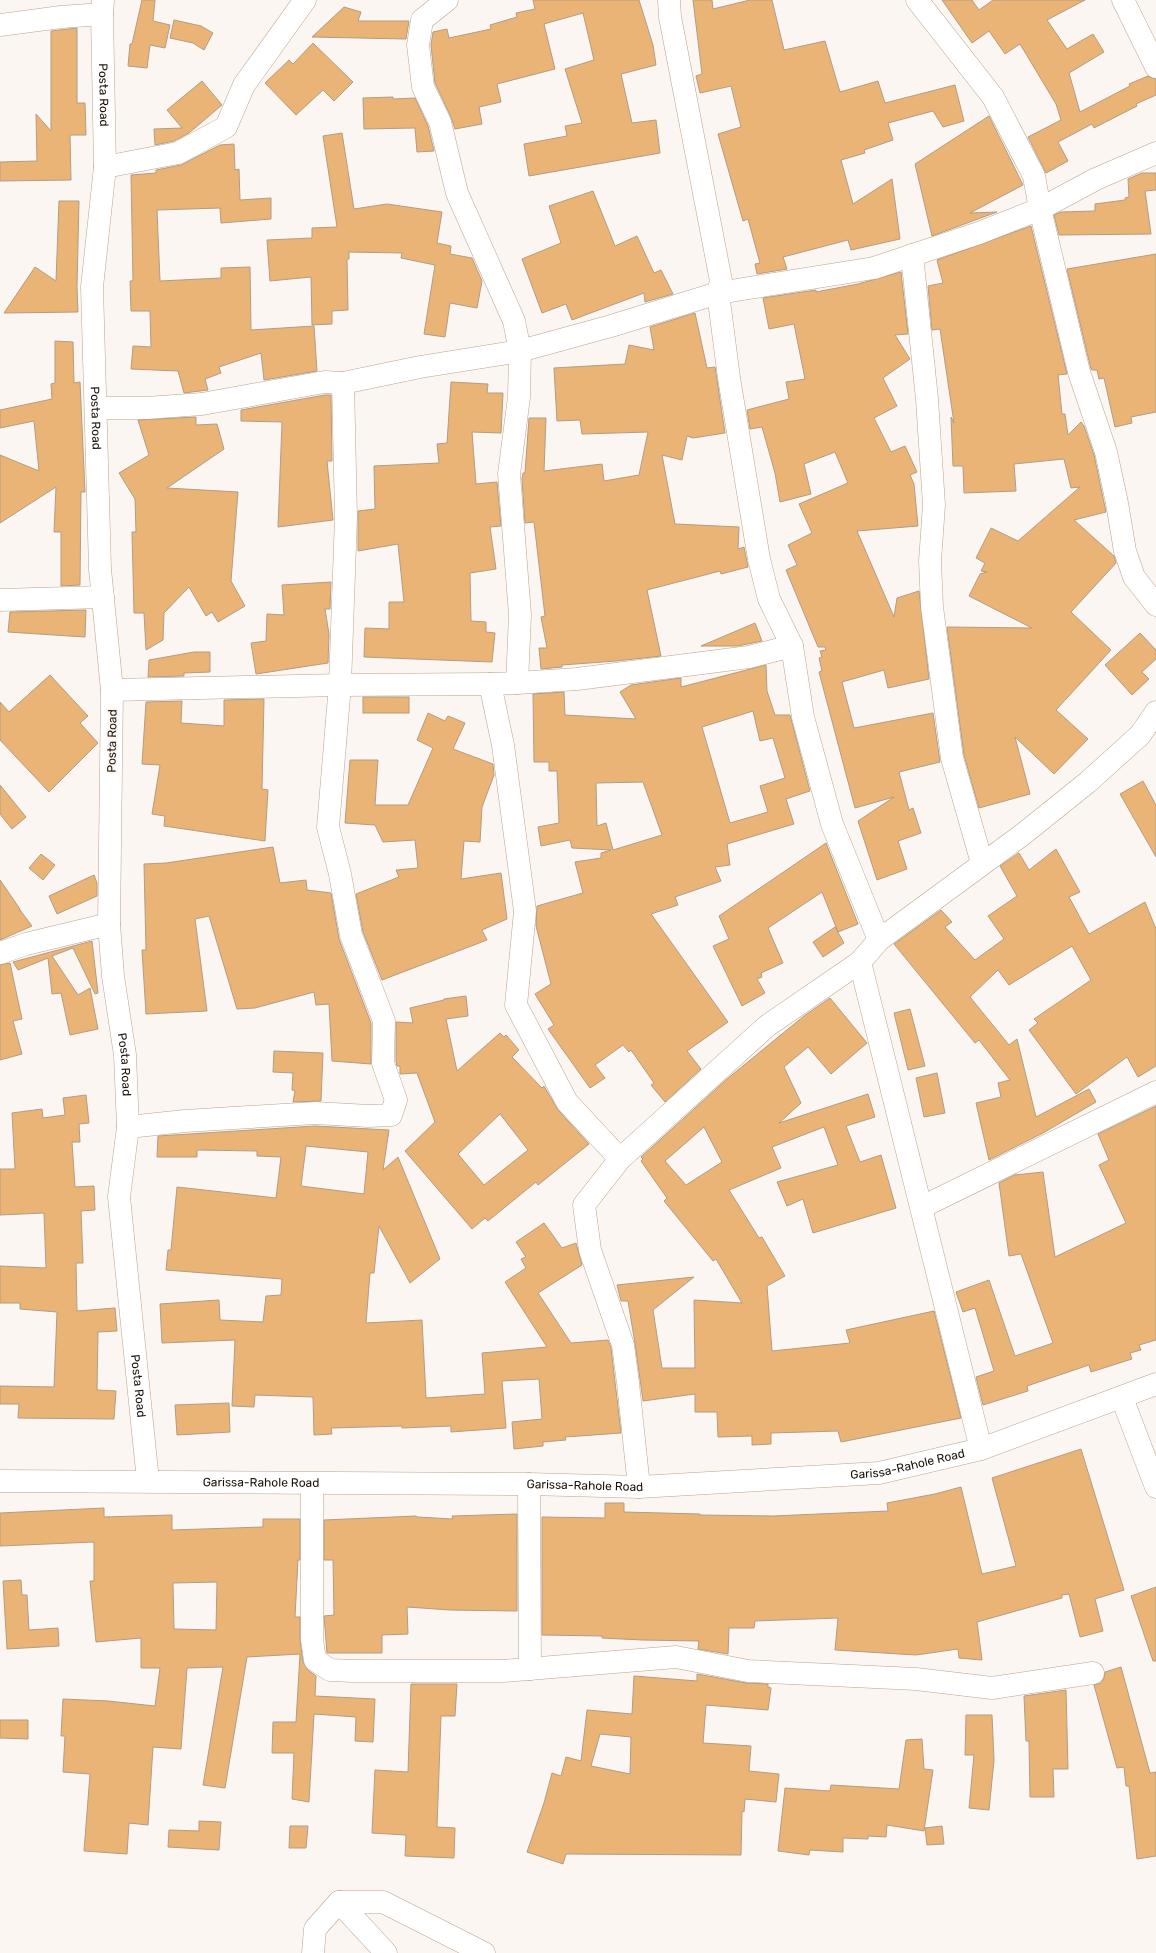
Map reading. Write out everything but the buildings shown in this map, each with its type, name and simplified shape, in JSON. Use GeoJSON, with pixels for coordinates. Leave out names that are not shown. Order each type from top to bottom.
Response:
{"type":"FeatureCollection","features":[{"type":"Feature","properties":{"kind":"street"},"geometry":{"type":"LineString","coordinates":[[105,167],[178,153],[226,127],[244,85],[305,0]]}},
{"type":"Feature","properties":{"kind":"street"},"geometry":{"type":"LineString","coordinates":[[447,0],[422,20],[418,45],[423,87],[440,122],[457,193],[514,321],[520,351],[519,397],[509,474],[520,615],[517,683]]}},
{"type":"Feature","properties":{"kind":"street"},"geometry":{"type":"LineString","coordinates":[[669,0],[679,64],[721,281],[718,293],[729,378],[759,559],[769,599],[792,646],[803,717],[832,824],[879,940]]}},
{"type":"Feature","properties":{"kind":"street"},"geometry":{"type":"LineString","coordinates":[[917,0],[993,97],[1034,176],[1040,209],[1079,372],[1106,452],[1125,551],[1134,577],[1156,605]]}},
{"type":"Feature","properties":{"kind":"street"},"geometry":{"type":"LineString","coordinates":[[1123,0],[1156,67]]}},
{"type":"Feature","properties":{"kind":"street"},"geometry":{"type":"LineString","coordinates":[[0,25],[61,17],[102,7]]}},
{"type":"Feature","properties":{"kind":"street","name":"Posta Road"},"geometry":{"type":"LineString","coordinates":[[102,7],[105,167],[92,287],[100,569],[112,690],[109,924],[113,976],[125,1055],[128,1127],[119,1197],[148,1481]]}},
{"type":"Feature","properties":{"kind":"street"},"geometry":{"type":"LineString","coordinates":[[96,408],[147,408],[202,404],[324,382],[343,383],[420,367],[520,351],[611,326],[718,293],[874,268],[980,233],[1040,209],[1096,178],[1156,153]]}},
{"type":"Feature","properties":{"kind":"street"},"geometry":{"type":"LineString","coordinates":[[912,255],[927,399],[934,505],[930,562],[932,607],[952,758],[982,863]]}},
{"type":"Feature","properties":{"kind":"street"},"geometry":{"type":"LineString","coordinates":[[128,1127],[185,1121],[314,1113],[391,1116],[395,1109],[396,1100],[383,1063],[384,1021],[352,935],[340,874],[328,827],[340,685],[346,517],[343,383]]}},
{"type":"Feature","properties":{"kind":"street"},"geometry":{"type":"LineString","coordinates":[[0,600],[103,597]]}},
{"type":"Feature","properties":{"kind":"street"},"geometry":{"type":"LineString","coordinates":[[112,690],[517,683],[577,679],[750,657],[792,646]]}},
{"type":"Feature","properties":{"kind":"street"},"geometry":{"type":"LineString","coordinates":[[490,684],[503,745],[525,911],[516,1005],[567,1102],[620,1159]]}},
{"type":"Feature","properties":{"kind":"street"},"geometry":{"type":"LineString","coordinates":[[639,1487],[628,1383],[622,1345],[590,1250],[585,1222],[584,1205],[620,1159],[767,1026],[860,962],[879,940],[1022,835],[1088,782],[1148,733],[1156,712]]}},
{"type":"Feature","properties":{"kind":"street"},"geometry":{"type":"LineString","coordinates":[[0,953],[26,944],[109,924]]}},
{"type":"Feature","properties":{"kind":"street"},"geometry":{"type":"LineString","coordinates":[[860,962],[981,1449]]}},
{"type":"Feature","properties":{"kind":"street"},"geometry":{"type":"LineString","coordinates":[[922,1207],[1156,1092]]}},
{"type":"Feature","properties":{"kind":"street","name":"Garissa-Rahole Road"},"geometry":{"type":"LineString","coordinates":[[0,1481],[148,1481],[312,1484],[529,1484],[639,1487],[879,1473],[981,1449],[1122,1398],[1156,1384]]}},
{"type":"Feature","properties":{"kind":"street"},"geometry":{"type":"LineString","coordinates":[[1122,1398],[1156,1487]]}},
{"type":"Feature","properties":{"kind":"street"},"geometry":{"type":"LineString","coordinates":[[312,1484],[312,1640],[315,1660],[330,1670],[353,1672],[530,1669],[676,1657],[748,1671],[916,1680],[992,1688],[1093,1672]]}},
{"type":"Feature","properties":{"kind":"street"},"geometry":{"type":"LineString","coordinates":[[529,1484],[530,1669]]}},
{"type":"Feature","properties":{"kind":"street"},"geometry":{"type":"LineString","coordinates":[[339,1902],[386,1953]]}},
{"type":"Feature","properties":{"kind":"street"},"geometry":{"type":"LineString","coordinates":[[313,1953],[315,1929],[339,1902],[383,1902],[484,1953]]}}]}
